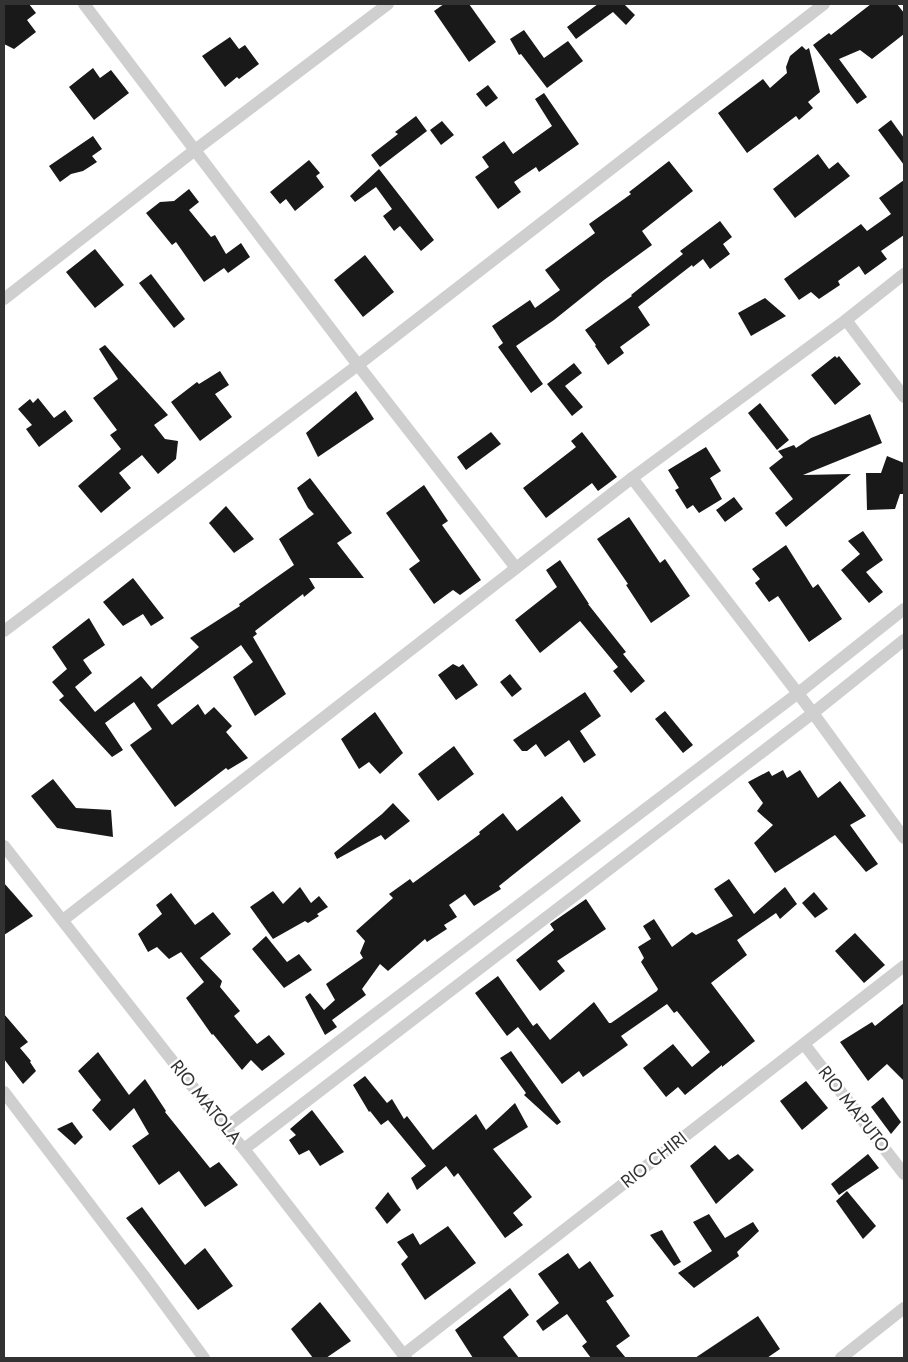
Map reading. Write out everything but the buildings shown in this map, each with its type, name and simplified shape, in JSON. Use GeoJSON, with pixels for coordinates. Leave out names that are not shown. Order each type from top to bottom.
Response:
{"type":"FeatureCollection","features":[{"type":"Feature","properties":{"kind":"street"},"geometry":{"type":"LineString","coordinates":[[84,4],[358,365],[516,568]]}},
{"type":"Feature","properties":{"kind":"street"},"geometry":{"type":"LineString","coordinates":[[4,299],[195,150],[388,4]]}},
{"type":"Feature","properties":{"kind":"street"},"geometry":{"type":"LineString","coordinates":[[4,631],[358,365],[824,4]]}},
{"type":"Feature","properties":{"kind":"street"},"geometry":{"type":"LineString","coordinates":[[63,920],[632,478],[846,320],[904,274]]}},
{"type":"Feature","properties":{"kind":"street"},"geometry":{"type":"LineString","coordinates":[[846,320],[904,397]]}},
{"type":"Feature","properties":{"kind":"street"},"geometry":{"type":"LineString","coordinates":[[632,478],[813,713],[904,838]]}},
{"type":"Feature","properties":{"kind":"street"},"geometry":{"type":"LineString","coordinates":[[225,1128],[797,694],[904,609]]}},
{"type":"Feature","properties":{"kind":"street"},"geometry":{"type":"LineString","coordinates":[[244,1149],[813,713],[904,640]]}},
{"type":"Feature","properties":{"kind":"street","name":"RIO MATOLA"},"geometry":{"type":"LineString","coordinates":[[4,846],[405,1356]]}},
{"type":"Feature","properties":{"kind":"street","name":"RIO CHIRI"},"geometry":{"type":"LineString","coordinates":[[405,1356],[904,966]]}},
{"type":"Feature","properties":{"kind":"street","name":"RIO MAPUTO"},"geometry":{"type":"LineString","coordinates":[[804,1044],[904,1174]]}},
{"type":"Feature","properties":{"kind":"street"},"geometry":{"type":"LineString","coordinates":[[4,1092],[204,1358]]}},
{"type":"Feature","properties":{"kind":"street"},"geometry":{"type":"LineString","coordinates":[[840,1358],[904,1308]]}}]}
